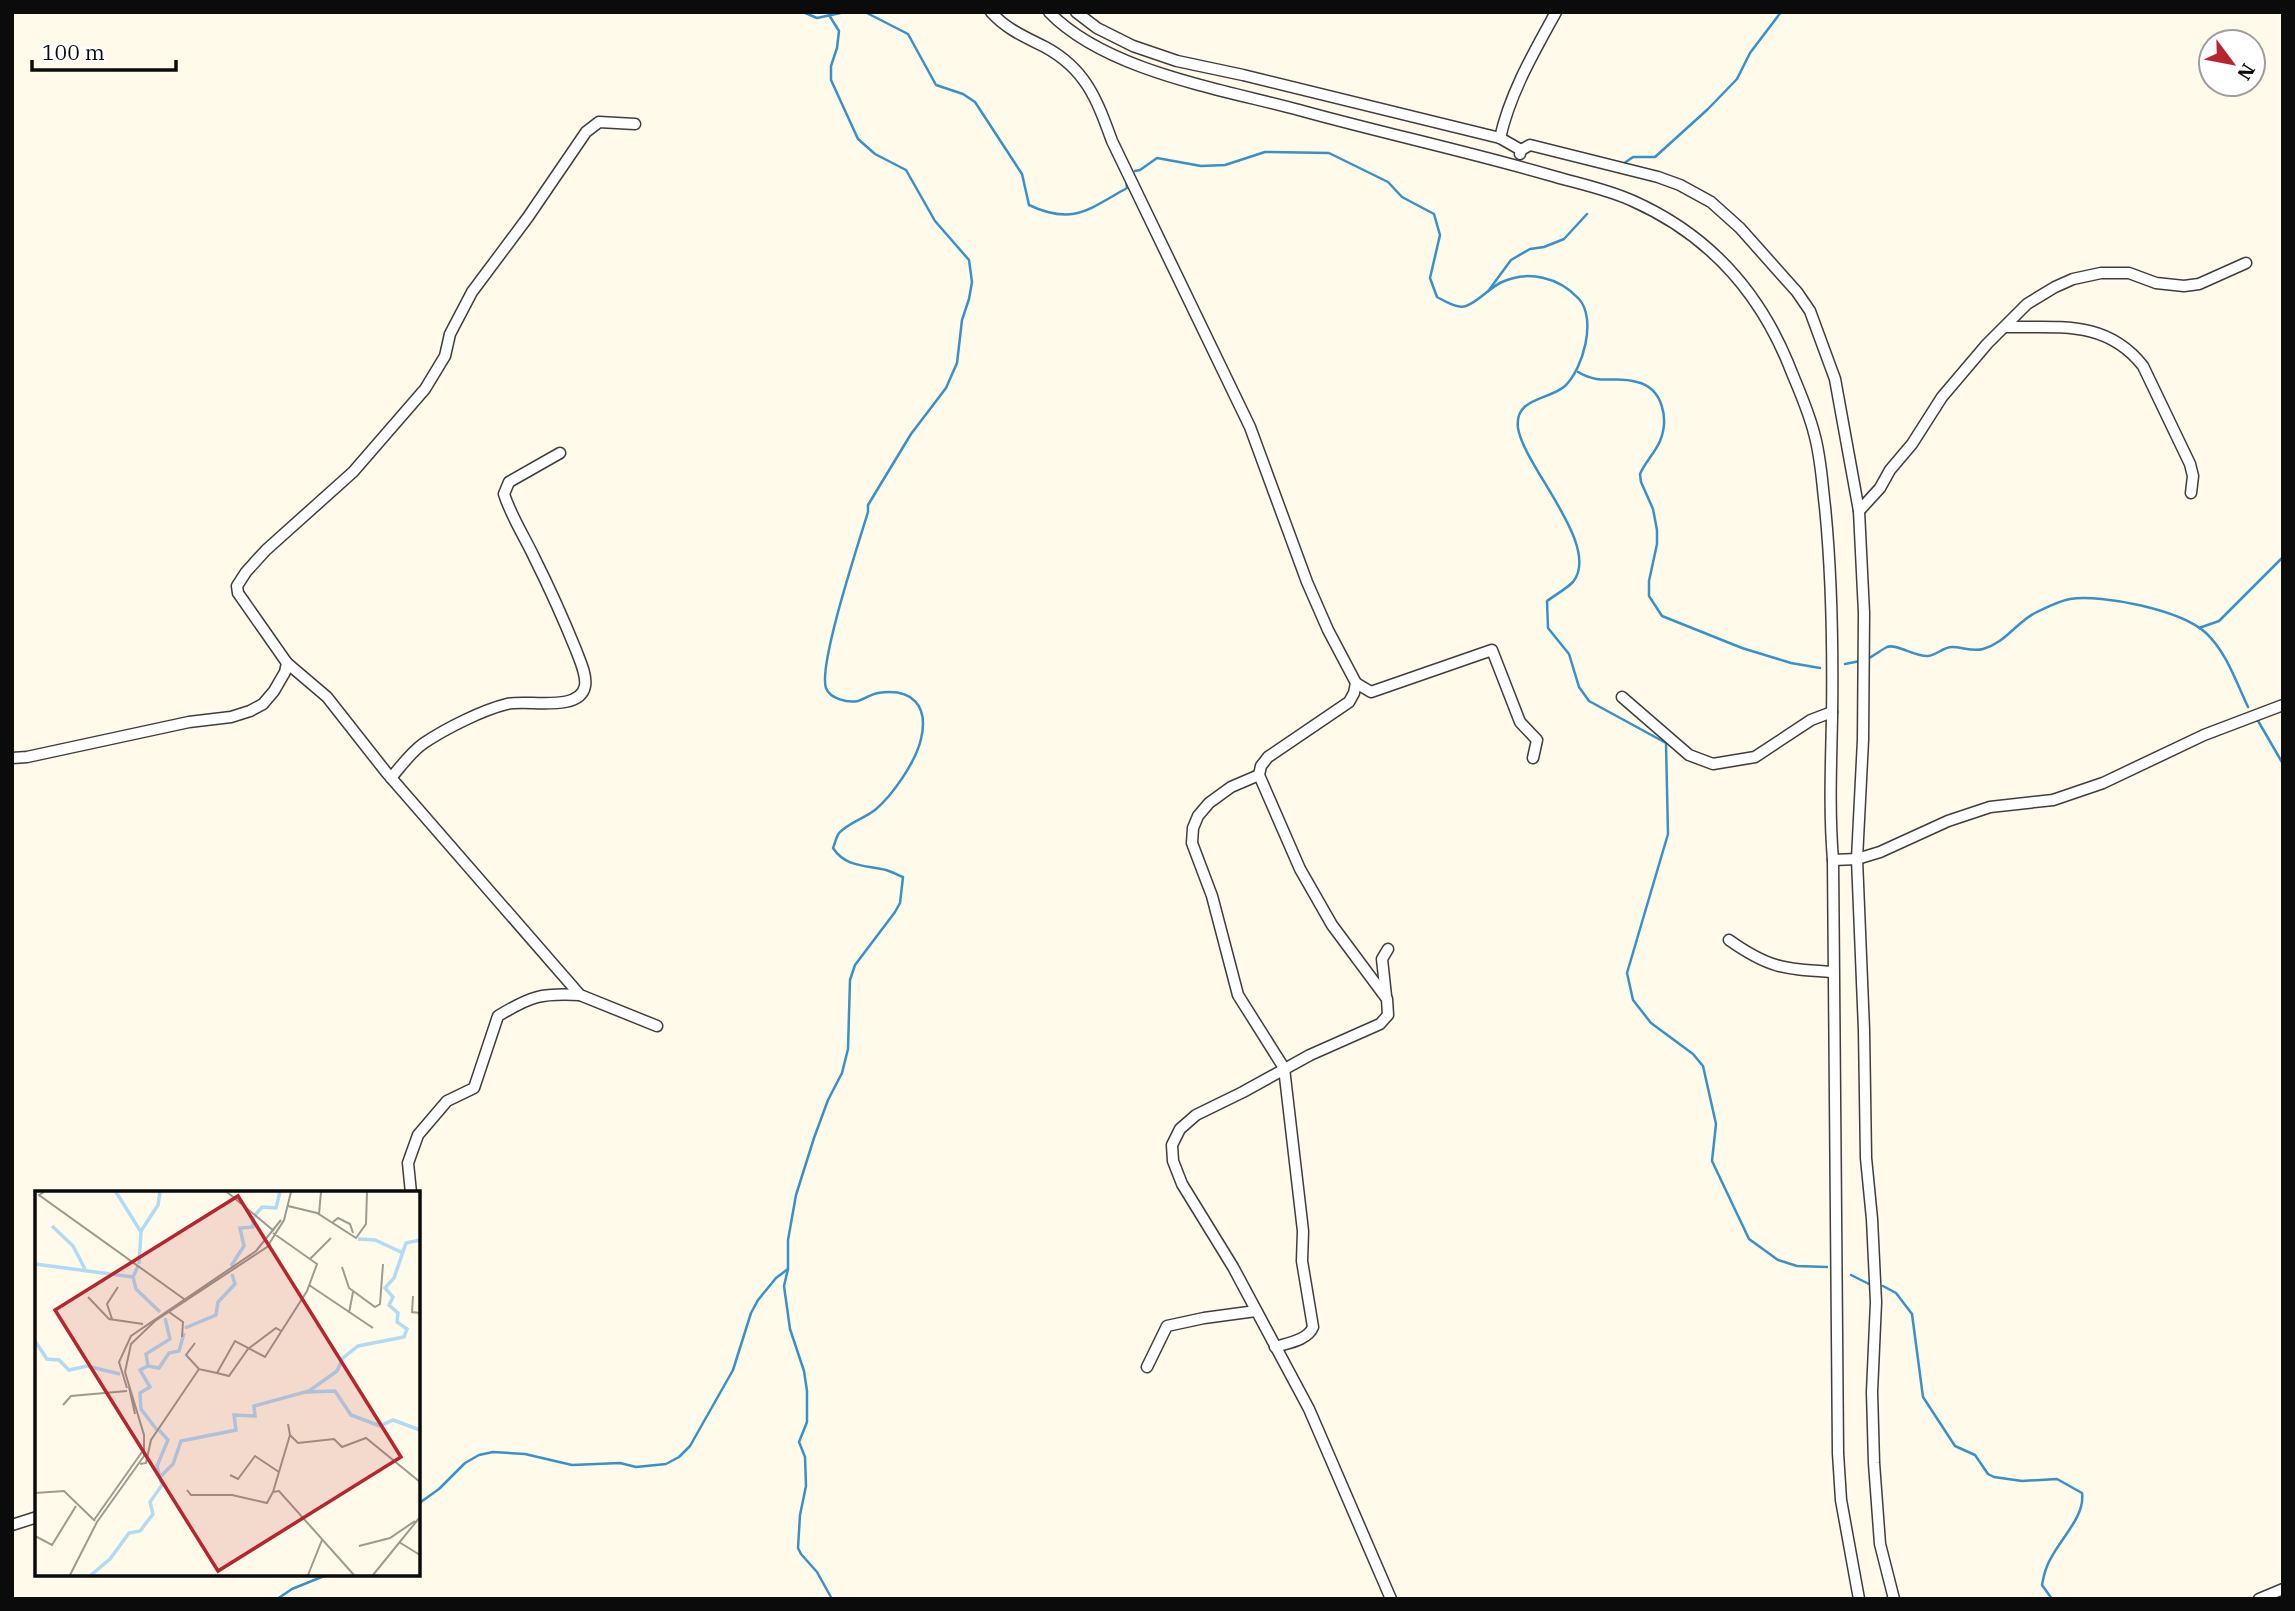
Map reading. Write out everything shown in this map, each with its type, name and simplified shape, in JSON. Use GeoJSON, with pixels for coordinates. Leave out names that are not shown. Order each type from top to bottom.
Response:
{"type":"FeatureCollection","features":[{"type":"Feature","properties":{"kind":"street"},"geometry":{"type":"LineString","coordinates":[[991,12],[1002,24],[1048,49],[1075,68],[1097,99],[1112,141],[1244,415],[1312,594],[1356,683],[1371,692],[1492,650],[1520,722],[1537,740],[1533,758]]}},
{"type":"Feature","properties":{"kind":"street"},"geometry":{"type":"LineString","coordinates":[[1049,12],[1058,22],[1101,51],[1158,72],[1404,139],[1516,166],[1629,199],[1661,214],[1699,239],[1721,259],[1758,303],[1781,345],[1815,434],[1827,526],[1831,588],[1832,712],[1829,810],[1833,860],[1838,1453],[1842,1500],[1859,1599]]}},
{"type":"Feature","properties":{"kind":"street"},"geometry":{"type":"LineString","coordinates":[[1076,12],[1097,28],[1133,46],[1177,61],[1500,138],[1521,150]]}},
{"type":"Feature","properties":{"kind":"street"},"geometry":{"type":"LineString","coordinates":[[1500,138],[1502,124],[1524,73],[1556,12]]}},
{"type":"Feature","properties":{"kind":"street"},"geometry":{"type":"LineString","coordinates":[[580,995],[391,778],[327,697],[287,663],[238,593],[237,586],[266,550],[285,536],[316,504],[354,472],[425,389],[445,356],[450,334],[472,292],[586,132],[600,122],[635,124]]}},
{"type":"Feature","properties":{"kind":"street"},"geometry":{"type":"LineString","coordinates":[[1516,166],[1521,150],[1530,145],[1658,177],[1695,192],[1711,202],[1740,228],[1782,274],[1810,312],[1835,379],[1859,511],[1864,613],[1863,740],[1857,859],[1866,1158],[1876,1302],[1872,1392],[1875,1504],[1880,1544],[1894,1599]]}},
{"type":"Feature","properties":{"kind":"street"},"geometry":{"type":"LineString","coordinates":[[1859,511],[1880,488],[1942,397],[1987,344],[2027,304],[2073,279],[2117,271],[2156,282],[2184,286],[2199,284],[2246,263]]}},
{"type":"Feature","properties":{"kind":"street"},"geometry":{"type":"LineString","coordinates":[[2005,327],[2098,332],[2134,354],[2143,366],[2190,464],[2193,476],[2191,493]]}},
{"type":"Feature","properties":{"kind":"street"},"geometry":{"type":"LineString","coordinates":[[391,778],[423,744],[477,716],[506,704],[561,704],[572,701],[585,687],[584,671],[549,586],[504,494],[509,482],[560,453]]}},
{"type":"Feature","properties":{"kind":"street"},"geometry":{"type":"LineString","coordinates":[[12,758],[189,722],[231,717],[250,711],[263,704],[274,691],[285,673],[287,663]]}},
{"type":"Feature","properties":{"kind":"street"},"geometry":{"type":"LineString","coordinates":[[1356,683],[1349,702],[1268,757],[1261,766],[1259,775],[1300,869],[1320,905],[1387,999]]}},
{"type":"Feature","properties":{"kind":"street"},"geometry":{"type":"LineString","coordinates":[[1622,697],[1683,750],[1713,764],[1755,757],[1801,725],[1832,712]]}},
{"type":"Feature","properties":{"kind":"street"},"geometry":{"type":"LineString","coordinates":[[1833,860],[1857,859],[1880,852],[1948,821],[1990,807],[2053,800],[2103,783],[2204,735],[2283,705]]}},
{"type":"Feature","properties":{"kind":"street"},"geometry":{"type":"LineString","coordinates":[[1259,775],[1231,787],[1209,803],[1198,816],[1193,828],[1192,843],[1212,896],[1238,995],[1284,1068],[1303,1231],[1303,1271],[1313,1327],[1311,1333],[1305,1337],[1275,1347]]}},
{"type":"Feature","properties":{"kind":"street"},"geometry":{"type":"LineString","coordinates":[[1729,940],[1765,963],[1787,969],[1833,972]]}},
{"type":"Feature","properties":{"kind":"street"},"geometry":{"type":"LineString","coordinates":[[1388,949],[1381,960],[1388,1015],[1380,1024],[1284,1068],[1196,1115],[1180,1129],[1172,1145],[1173,1161],[1182,1184],[1233,1267],[1309,1409],[1391,1599]]}},
{"type":"Feature","properties":{"kind":"street"},"geometry":{"type":"LineString","coordinates":[[411,1191],[408,1163],[418,1135],[447,1101],[474,1088],[498,1016],[540,995],[551,993],[580,995],[657,1026]]}},
{"type":"Feature","properties":{"kind":"street"},"geometry":{"type":"LineString","coordinates":[[1147,1367],[1167,1326],[1256,1311]]}},
{"type":"Feature","properties":{"kind":"street"},"geometry":{"type":"LineString","coordinates":[[12,1525],[35,1518]]}},
{"type":"Feature","properties":{"kind":"street"},"geometry":{"type":"LineString","coordinates":[[2259,1599],[2283,1589]]}},
{"type":"Feature","properties":{"kind":"waterway"},"geometry":{"type":"LineString","coordinates":[[803,12],[817,18],[845,12]]}},
{"type":"Feature","properties":{"kind":"waterway"},"geometry":{"type":"LineString","coordinates":[[865,12],[908,34],[936,85],[963,94],[975,102],[1022,174],[1029,205],[1058,214],[1080,212],[1127,188],[1126,180]]}},
{"type":"Feature","properties":{"kind":"waterway"},"geometry":{"type":"LineString","coordinates":[[1623,164],[1633,157],[1655,157],[1708,109],[1737,79],[1750,53],[1781,12]]}},
{"type":"Feature","properties":{"kind":"waterway"},"geometry":{"type":"LineString","coordinates":[[829,15],[839,31],[831,66],[831,80],[858,139],[875,154],[906,170],[935,221],[969,260],[972,282],[962,320],[957,363],[946,388],[911,434],[868,505],[833,630],[825,675],[828,692],[845,701],[858,701],[875,694],[890,692],[909,696],[920,708],[923,727],[914,757],[896,787],[875,810],[839,833],[833,848],[844,859],[857,865],[886,870],[903,877],[900,903],[855,965],[850,980],[848,1049],[842,1073],[828,1100],[796,1195],[788,1240],[788,1269],[784,1286],[790,1329],[804,1371],[807,1391],[807,1422],[799,1442],[805,1457],[806,1486],[800,1515],[798,1548],[817,1572],[832,1599]]}},
{"type":"Feature","properties":{"kind":"waterway"},"geometry":{"type":"LineString","coordinates":[[1135,171],[1157,158],[1201,166],[1225,165],[1265,152],[1329,153],[1388,182],[1402,197],[1434,214],[1440,235],[1430,278],[1437,297],[1462,307],[1502,282],[1533,276],[1562,285],[1579,299],[1587,319],[1587,331],[1586,344],[1577,368],[1572,378],[1559,391],[1534,401],[1522,410],[1518,418],[1518,428],[1523,444],[1559,506],[1577,548],[1579,567],[1573,582],[1547,601],[1548,628],[1569,654],[1579,687],[1589,701],[1666,743],[1668,834],[1627,973],[1633,1000],[1651,1023],[1693,1054],[1703,1066],[1716,1124],[1712,1161],[1749,1239],[1778,1260],[1797,1266],[1827,1267]]}},
{"type":"Feature","properties":{"kind":"waterway"},"geometry":{"type":"LineString","coordinates":[[1489,290],[1511,260],[1530,249],[1564,239],[1587,214]]}},
{"type":"Feature","properties":{"kind":"waterway"},"geometry":{"type":"LineString","coordinates":[[1578,372],[1594,378],[1629,380],[1646,385],[1662,405],[1663,432],[1640,474],[1653,509],[1657,530],[1649,596],[1662,616],[1742,648],[1791,663],[1820,668]]}},
{"type":"Feature","properties":{"kind":"waterway"},"geometry":{"type":"LineString","coordinates":[[2199,628],[2219,621],[2283,557]]}},
{"type":"Feature","properties":{"kind":"waterway"},"geometry":{"type":"LineString","coordinates":[[1869,658],[1891,646],[1928,656],[1949,647],[1983,649],[1998,642],[2028,617],[2052,605],[2084,598],[2121,601],[2179,617],[2206,633],[2225,659],[2248,707]]}},
{"type":"Feature","properties":{"kind":"waterway"},"geometry":{"type":"LineString","coordinates":[[1845,664],[1860,661]]}},
{"type":"Feature","properties":{"kind":"waterway"},"geometry":{"type":"LineString","coordinates":[[2257,719],[2283,764]]}},
{"type":"Feature","properties":{"kind":"waterway"},"geometry":{"type":"LineString","coordinates":[[420,1503],[439,1489],[465,1463],[479,1455],[493,1452],[525,1454],[572,1465],[620,1463],[636,1467],[666,1464],[679,1457],[690,1446],[733,1370],[751,1313],[758,1300],[776,1278],[788,1269]]}},
{"type":"Feature","properties":{"kind":"waterway"},"geometry":{"type":"LineString","coordinates":[[1851,1275],[1873,1286]]}},
{"type":"Feature","properties":{"kind":"waterway"},"geometry":{"type":"LineString","coordinates":[[1883,1286],[1896,1293],[1912,1314],[1923,1397],[1955,1446],[1975,1455],[1988,1474],[1994,1477],[2022,1481],[2057,1479],[2082,1493],[2079,1512],[2045,1573],[2042,1585],[2052,1599]]}},
{"type":"Feature","properties":{"kind":"waterway"},"geometry":{"type":"LineString","coordinates":[[277,1599],[292,1589],[324,1576]]}},
{"type":"Feature","properties":{"kind":"waterway"},"geometry":{"type":"LineString","coordinates":[[2093,1599],[2100,1599]]}}]}
